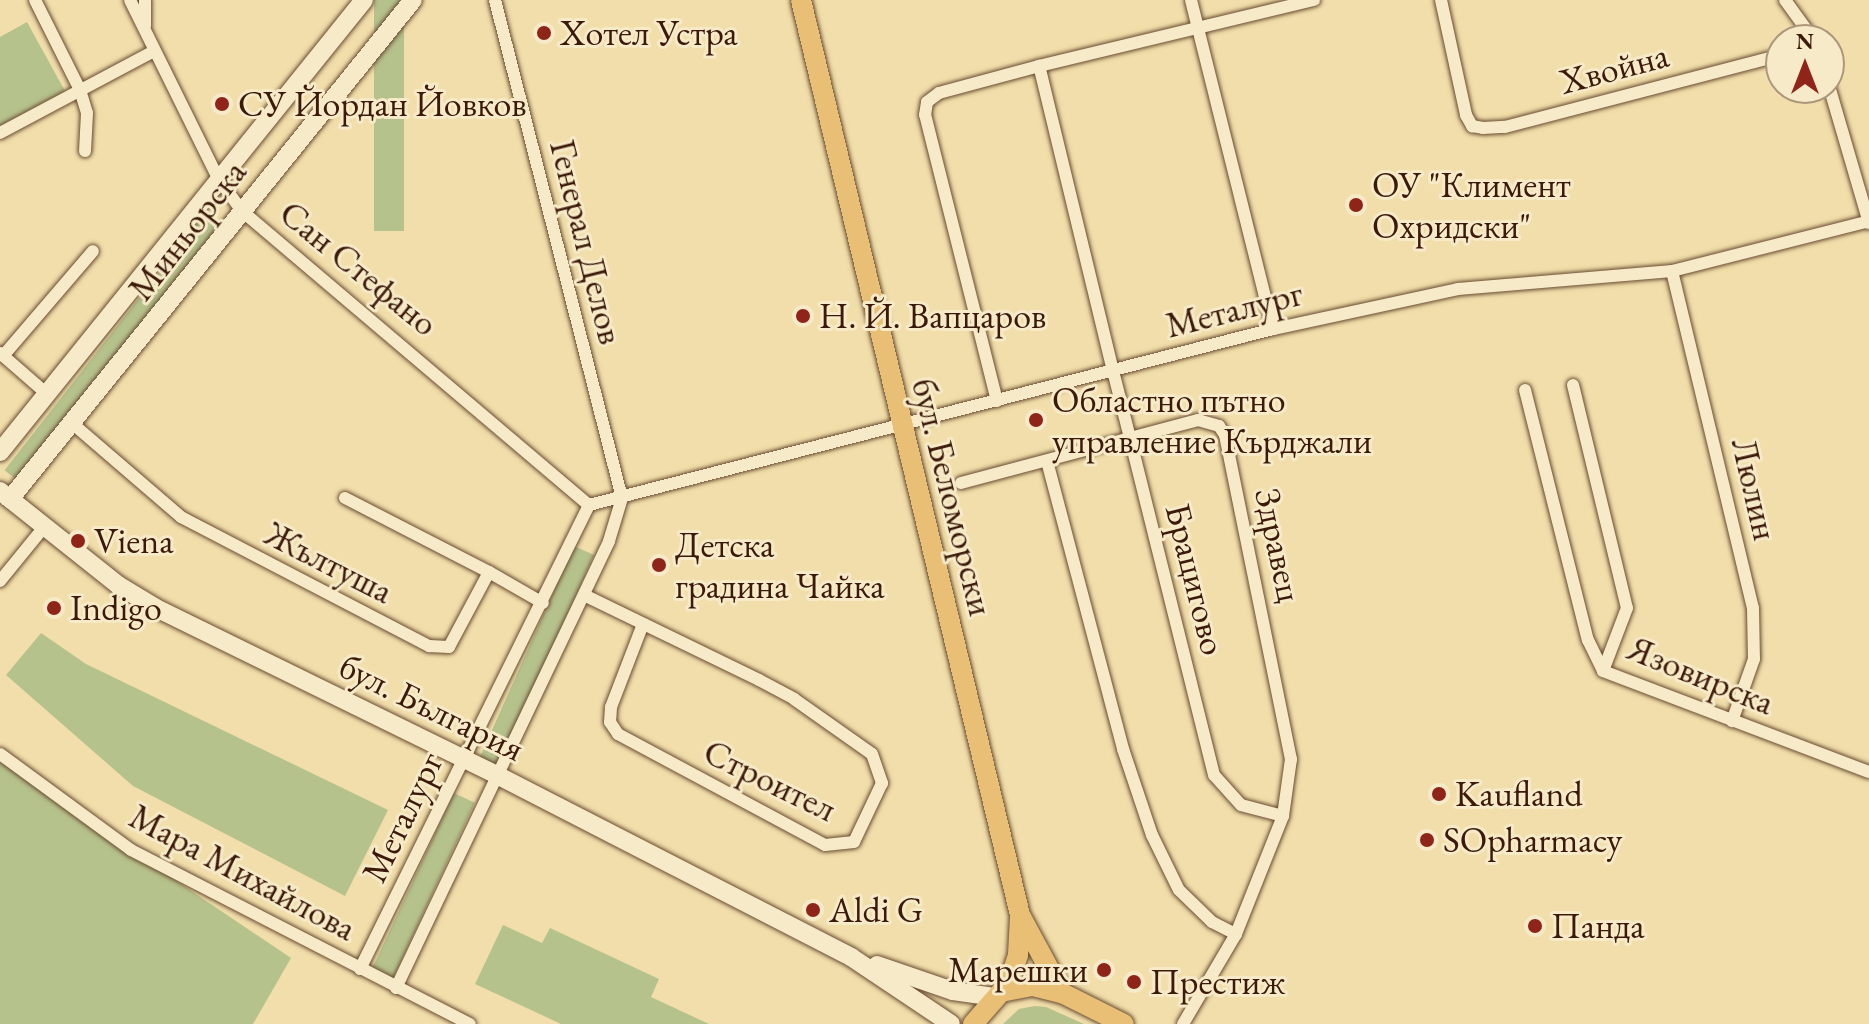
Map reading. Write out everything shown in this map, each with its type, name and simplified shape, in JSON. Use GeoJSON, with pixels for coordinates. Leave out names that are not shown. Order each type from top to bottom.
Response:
{"type":"FeatureCollection","features":[{"type":"Feature","properties":{"kind":"main road","name":"Миньорска"},"geometry":{"type":"LineString","coordinates":[[0,452],[364,0]]}},
{"type":"Feature","properties":{"kind":"main road","name":"Миньорска"},"geometry":{"type":"LineString","coordinates":[[5,495],[73,424],[413,0]]}},
{"type":"Feature","properties":{"kind":"main road","name":"бул. Беломорски"},"geometry":{"type":"LineString","coordinates":[[801,0],[900,425],[1020,915],[1062,993]]}},
{"type":"Feature","properties":{"kind":"main road","name":"бул. България"},"geometry":{"type":"LineString","coordinates":[[5,495],[156,608],[499,776],[851,957],[951,1024]]}},
{"type":"Feature","properties":{"kind":"main road","name":"бул. Беломорски"},"geometry":{"type":"LineString","coordinates":[[1000,993],[1018,955],[1020,915]]}},
{"type":"Feature","properties":{"kind":"main road","name":"бул. България"},"geometry":{"type":"LineString","coordinates":[[851,957],[953,991],[1000,993]]}},
{"type":"Feature","properties":{"kind":"main road"},"geometry":{"type":"LineString","coordinates":[[973,1024],[1000,993],[1033,986],[1062,993],[1124,1024]]}},
{"type":"Feature","properties":{"kind":"street"},"geometry":{"type":"LineString","coordinates":[[35,0],[80,90],[87,113],[85,151]]}},
{"type":"Feature","properties":{"kind":"street","name":"Сан Стефано"},"geometry":{"type":"LineString","coordinates":[[130,0],[218,178],[242,211],[589,505]]}},
{"type":"Feature","properties":{"kind":"street","name":"Сан Стефано"},"geometry":{"type":"LineString","coordinates":[[145,0],[145,33]]}},
{"type":"Feature","properties":{"kind":"street","name":"Генерал Делов"},"geometry":{"type":"LineString","coordinates":[[495,0],[622,498]]}},
{"type":"Feature","properties":{"kind":"street"},"geometry":{"type":"LineString","coordinates":[[1191,0],[1273,329]]}},
{"type":"Feature","properties":{"kind":"street"},"geometry":{"type":"LineString","coordinates":[[997,401],[925,115],[927,102],[939,93],[1039,66],[1314,0]]}},
{"type":"Feature","properties":{"kind":"street","name":"Хвойна"},"geometry":{"type":"LineString","coordinates":[[1441,0],[1466,115],[1472,126],[1505,127],[1765,59]]}},
{"type":"Feature","properties":{"kind":"street"},"geometry":{"type":"LineString","coordinates":[[1785,0],[1802,24]]}},
{"type":"Feature","properties":{"kind":"street"},"geometry":{"type":"LineString","coordinates":[[0,133],[154,51]]}},
{"type":"Feature","properties":{"kind":"street","name":"Брацигово"},"geometry":{"type":"LineString","coordinates":[[1039,66],[1214,775],[1241,805],[1283,816]]}},
{"type":"Feature","properties":{"kind":"street"},"geometry":{"type":"LineString","coordinates":[[1834,104],[1869,222]]}},
{"type":"Feature","properties":{"kind":"street","name":"Металург"},"geometry":{"type":"LineString","coordinates":[[360,969],[589,505],[1273,329],[1458,289],[1672,271],[1869,222]]}},
{"type":"Feature","properties":{"kind":"street"},"geometry":{"type":"LineString","coordinates":[[47,394],[2,355],[93,251]]}},
{"type":"Feature","properties":{"kind":"street","name":"Люлин"},"geometry":{"type":"LineString","coordinates":[[1672,271],[1753,608],[1754,659],[1732,721]]}},
{"type":"Feature","properties":{"kind":"street"},"geometry":{"type":"LineString","coordinates":[[1573,385],[1627,608],[1603,671]]}},
{"type":"Feature","properties":{"kind":"street","name":"Язовирска"},"geometry":{"type":"LineString","coordinates":[[1525,390],[1588,640],[1603,671],[1869,772]]}},
{"type":"Feature","properties":{"kind":"street","name":"Здравец"},"geometry":{"type":"LineString","coordinates":[[961,483],[1198,420],[1219,426],[1225,435],[1291,759],[1283,816]]}},
{"type":"Feature","properties":{"kind":"street","name":"Жълтуша"},"geometry":{"type":"LineString","coordinates":[[73,424],[181,517],[429,646],[449,647],[489,572]]}},
{"type":"Feature","properties":{"kind":"street"},"geometry":{"type":"LineString","coordinates":[[1047,461],[1123,749],[1152,835],[1179,890],[1212,922],[1236,934]]}},
{"type":"Feature","properties":{"kind":"street"},"geometry":{"type":"LineString","coordinates":[[345,498],[543,603]]}},
{"type":"Feature","properties":{"kind":"street","name":"Металург"},"geometry":{"type":"LineString","coordinates":[[396,988],[584,595],[618,520],[622,498]]}},
{"type":"Feature","properties":{"kind":"street"},"geometry":{"type":"LineString","coordinates":[[0,581],[44,527]]}},
{"type":"Feature","properties":{"kind":"street","name":"Строител"},"geometry":{"type":"LineString","coordinates":[[584,595],[643,624],[794,699],[872,754],[882,783],[854,842],[825,845],[618,734],[610,722],[611,707],[643,624]]}},
{"type":"Feature","properties":{"kind":"street","name":"Мара Михайлова"},"geometry":{"type":"LineString","coordinates":[[0,754],[131,850],[470,1024]]}},
{"type":"Feature","properties":{"kind":"street"},"geometry":{"type":"LineString","coordinates":[[1182,1023],[1236,934],[1283,816]]}},
{"type":"Feature","properties":{"kind":"green space"},"geometry":{"type":"Polygon","coordinates":[[[374,0],[404,0],[404,231],[374,231],[374,0]]]}},
{"type":"Feature","properties":{"kind":"green space"},"geometry":{"type":"Polygon","coordinates":[[[27,22],[65,91],[0,126],[0,37],[27,22]]]}},
{"type":"Feature","properties":{"kind":"green space"},"geometry":{"type":"Polygon","coordinates":[[[204,215],[218,226],[19,481],[5,470],[204,215]]]}},
{"type":"Feature","properties":{"kind":"green space"},"geometry":{"type":"Polygon","coordinates":[[[574,546],[594,555],[499,769],[479,760],[574,546]]]}},
{"type":"Feature","properties":{"kind":"green space"},"geometry":{"type":"Polygon","coordinates":[[[41,633],[86,664],[388,810],[345,896],[133,786],[6,675],[41,633]]]}},
{"type":"Feature","properties":{"kind":"green space"},"geometry":{"type":"Polygon","coordinates":[[[0,762],[291,958],[253,1024],[0,1024],[0,762]]]}},
{"type":"Feature","properties":{"kind":"green space"},"geometry":{"type":"Polygon","coordinates":[[[454,793],[475,803],[392,979],[372,970],[454,793]]]}},
{"type":"Feature","properties":{"kind":"green space"},"geometry":{"type":"Polygon","coordinates":[[[503,925],[542,943],[550,928],[659,979],[651,997],[709,1024],[561,1024],[475,984],[503,925]]]}},
{"type":"Feature","properties":{"kind":"green space"},"geometry":{"type":"Polygon","coordinates":[[[1046,1007],[1084,1024],[1003,1024],[1019,1009],[1046,1007]]]}},
{"type":"Feature","properties":{"kind":"place","name":"Хотел Устра"},"geometry":{"type":"Point","coordinates":[544,33]}},
{"type":"Feature","properties":{"kind":"place","name":"СУ Йордан Йовков"},"geometry":{"type":"Point","coordinates":[222,104]}},
{"type":"Feature","properties":{"kind":"place","name":"ОУ \"Климент Охридски\""},"geometry":{"type":"Point","coordinates":[1356,205]}},
{"type":"Feature","properties":{"kind":"place","name":"Н. Й. Вапцаров"},"geometry":{"type":"Point","coordinates":[803,316]}},
{"type":"Feature","properties":{"kind":"place","name":"Областно пътно управление Кърджали"},"geometry":{"type":"Point","coordinates":[1036,420]}},
{"type":"Feature","properties":{"kind":"place","name":"Viena"},"geometry":{"type":"Point","coordinates":[78,541]}},
{"type":"Feature","properties":{"kind":"place","name":"Детска градина Чайка"},"geometry":{"type":"Point","coordinates":[659,565]}},
{"type":"Feature","properties":{"kind":"place","name":"Indigo"},"geometry":{"type":"Point","coordinates":[54,608]}},
{"type":"Feature","properties":{"kind":"place","name":"Kaufland"},"geometry":{"type":"Point","coordinates":[1439,794]}},
{"type":"Feature","properties":{"kind":"place","name":"SOpharmacy"},"geometry":{"type":"Point","coordinates":[1427,840]}},
{"type":"Feature","properties":{"kind":"place","name":"Aldi G"},"geometry":{"type":"Point","coordinates":[813,910]}},
{"type":"Feature","properties":{"kind":"place","name":"Панда"},"geometry":{"type":"Point","coordinates":[1535,926]}},
{"type":"Feature","properties":{"kind":"place","name":"Марешки"},"geometry":{"type":"Point","coordinates":[1104,970]}},
{"type":"Feature","properties":{"kind":"place","name":"Престиж"},"geometry":{"type":"Point","coordinates":[1134,982]}}]}
